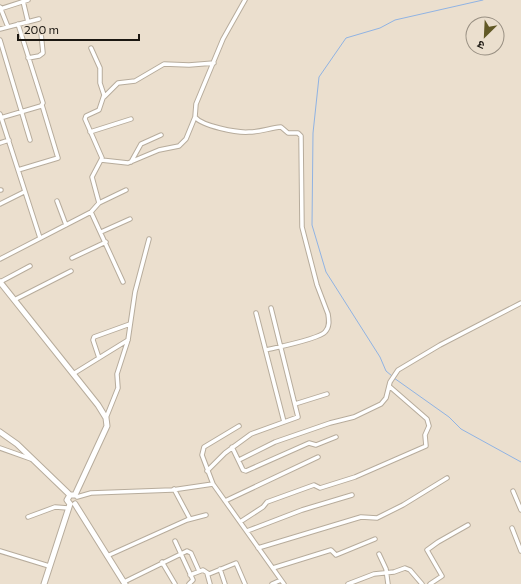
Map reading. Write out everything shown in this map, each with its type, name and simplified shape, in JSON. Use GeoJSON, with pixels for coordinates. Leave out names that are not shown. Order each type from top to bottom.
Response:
{"type":"FeatureCollection","features":[{"type":"Feature","properties":{"kind":"street"},"geometry":{"type":"LineString","coordinates":[[8,27],[0,8],[28,0]]}},
{"type":"Feature","properties":{"kind":"street"},"geometry":{"type":"LineString","coordinates":[[101,160],[124,164],[160,150],[179,146],[186,138],[196,118],[196,104],[214,63],[222,39],[245,0]]}},
{"type":"Feature","properties":{"kind":"street"},"geometry":{"type":"LineString","coordinates":[[23,2],[28,22]]}},
{"type":"Feature","properties":{"kind":"street"},"geometry":{"type":"LineString","coordinates":[[0,29],[39,19]]}},
{"type":"Feature","properties":{"kind":"street"},"geometry":{"type":"LineString","coordinates":[[18,24],[58,158],[18,170]]}},
{"type":"Feature","properties":{"kind":"street"},"geometry":{"type":"LineString","coordinates":[[28,58],[39,56],[43,53],[41,33]]}},
{"type":"Feature","properties":{"kind":"street"},"geometry":{"type":"LineString","coordinates":[[0,40],[30,140]]}},
{"type":"Feature","properties":{"kind":"street"},"geometry":{"type":"LineString","coordinates":[[91,48],[100,68],[100,82],[104,97]]}},
{"type":"Feature","properties":{"kind":"street"},"geometry":{"type":"LineString","coordinates":[[99,203],[92,177],[101,160],[101,156],[85,121],[85,117],[99,110],[104,97],[118,83],[135,81],[167,63],[189,65],[214,63]]}},
{"type":"Feature","properties":{"kind":"street"},"geometry":{"type":"LineString","coordinates":[[40,238],[24,192],[9,140],[0,117],[22,112],[42,104]]}},
{"type":"Feature","properties":{"kind":"street"},"geometry":{"type":"LineString","coordinates":[[196,118],[217,126],[245,132],[281,127],[288,133],[298,133],[302,136],[302,227],[311,267],[328,314],[328,328],[320,336],[266,350]]}},
{"type":"Feature","properties":{"kind":"street"},"geometry":{"type":"LineString","coordinates":[[90,132],[131,119]]}},
{"type":"Feature","properties":{"kind":"street"},"geometry":{"type":"LineString","coordinates":[[131,162],[141,144],[161,135]]}},
{"type":"Feature","properties":{"kind":"street"},"geometry":{"type":"LineString","coordinates":[[0,143],[9,140]]}},
{"type":"Feature","properties":{"kind":"street"},"geometry":{"type":"LineString","coordinates":[[0,259],[91,212],[99,203],[126,190]]}},
{"type":"Feature","properties":{"kind":"street"},"geometry":{"type":"LineString","coordinates":[[0,204],[24,192]]}},
{"type":"Feature","properties":{"kind":"street"},"geometry":{"type":"LineString","coordinates":[[57,202],[66,225]]}},
{"type":"Feature","properties":{"kind":"street"},"geometry":{"type":"LineString","coordinates":[[91,212],[123,282]]}},
{"type":"Feature","properties":{"kind":"street"},"geometry":{"type":"LineString","coordinates":[[101,232],[130,219]]}},
{"type":"Feature","properties":{"kind":"street"},"geometry":{"type":"LineString","coordinates":[[106,418],[118,388],[117,374],[128,340],[137,280],[149,239]]}},
{"type":"Feature","properties":{"kind":"street"},"geometry":{"type":"LineString","coordinates":[[72,258],[106,242]]}},
{"type":"Feature","properties":{"kind":"street"},"geometry":{"type":"LineString","coordinates":[[30,266],[0,282],[74,374],[106,418],[107,426],[74,496]]}},
{"type":"Feature","properties":{"kind":"street"},"geometry":{"type":"LineString","coordinates":[[14,300],[71,271]]}},
{"type":"Feature","properties":{"kind":"street"},"geometry":{"type":"LineString","coordinates":[[239,460],[275,442],[330,423],[357,416],[385,400],[390,384],[398,370],[440,345],[521,303]]}},
{"type":"Feature","properties":{"kind":"street"},"geometry":{"type":"LineString","coordinates":[[207,471],[232,447],[251,434],[298,417],[271,308]]}},
{"type":"Feature","properties":{"kind":"street"},"geometry":{"type":"LineString","coordinates":[[256,313],[284,422]]}},
{"type":"Feature","properties":{"kind":"street"},"geometry":{"type":"LineString","coordinates":[[100,358],[94,337],[130,324]]}},
{"type":"Feature","properties":{"kind":"street"},"geometry":{"type":"LineString","coordinates":[[74,374],[128,340]]}},
{"type":"Feature","properties":{"kind":"street"},"geometry":{"type":"LineString","coordinates":[[240,522],[263,507],[267,502],[314,485],[319,488],[355,477],[426,446],[426,435],[429,426],[427,419],[390,384]]}},
{"type":"Feature","properties":{"kind":"street"},"geometry":{"type":"LineString","coordinates":[[295,404],[327,394]]}},
{"type":"Feature","properties":{"kind":"street"},"geometry":{"type":"LineString","coordinates":[[239,426],[203,449],[202,455],[213,484],[283,582],[272,584]]}},
{"type":"Feature","properties":{"kind":"street"},"geometry":{"type":"LineString","coordinates":[[0,432],[17,444],[74,496],[77,502],[71,505],[55,507],[28,517]]}},
{"type":"Feature","properties":{"kind":"street"},"geometry":{"type":"LineString","coordinates":[[232,447],[243,470],[246,471],[308,443],[314,445],[336,437]]}},
{"type":"Feature","properties":{"kind":"street"},"geometry":{"type":"LineString","coordinates":[[0,448],[34,460]]}},
{"type":"Feature","properties":{"kind":"street"},"geometry":{"type":"LineString","coordinates":[[225,501],[318,457]]}},
{"type":"Feature","properties":{"kind":"street"},"geometry":{"type":"LineString","coordinates":[[258,548],[361,517],[377,518],[403,505],[447,478]]}},
{"type":"Feature","properties":{"kind":"street"},"geometry":{"type":"LineString","coordinates":[[199,571],[190,551],[162,562],[125,583],[67,500],[74,496],[90,493],[174,490],[213,484]]}},
{"type":"Feature","properties":{"kind":"street"},"geometry":{"type":"LineString","coordinates":[[174,490],[190,519]]}},
{"type":"Feature","properties":{"kind":"street"},"geometry":{"type":"LineString","coordinates":[[513,491],[521,510]]}},
{"type":"Feature","properties":{"kind":"street"},"geometry":{"type":"LineString","coordinates":[[246,531],[302,510],[352,495]]}},
{"type":"Feature","properties":{"kind":"street"},"geometry":{"type":"LineString","coordinates":[[44,584],[71,505]]}},
{"type":"Feature","properties":{"kind":"street"},"geometry":{"type":"LineString","coordinates":[[107,556],[190,519],[206,515]]}},
{"type":"Feature","properties":{"kind":"street"},"geometry":{"type":"LineString","coordinates":[[430,584],[442,576],[427,550],[468,524]]}},
{"type":"Feature","properties":{"kind":"street"},"geometry":{"type":"LineString","coordinates":[[512,528],[521,551]]}},
{"type":"Feature","properties":{"kind":"street"},"geometry":{"type":"LineString","coordinates":[[273,568],[331,550],[336,555],[375,539]]}},
{"type":"Feature","properties":{"kind":"street"},"geometry":{"type":"LineString","coordinates":[[175,541],[193,580],[189,584]]}},
{"type":"Feature","properties":{"kind":"street"},"geometry":{"type":"LineString","coordinates":[[0,551],[49,566]]}},
{"type":"Feature","properties":{"kind":"street"},"geometry":{"type":"LineString","coordinates":[[379,554],[386,572],[388,584]]}},
{"type":"Feature","properties":{"kind":"street"},"geometry":{"type":"LineString","coordinates":[[162,562],[174,584]]}},
{"type":"Feature","properties":{"kind":"street"},"geometry":{"type":"LineString","coordinates":[[207,574],[237,563],[245,584]]}},
{"type":"Feature","properties":{"kind":"street"},"geometry":{"type":"LineString","coordinates":[[348,584],[374,574],[406,568],[422,584]]}},
{"type":"Feature","properties":{"kind":"street"},"geometry":{"type":"LineString","coordinates":[[220,569],[225,584]]}},
{"type":"Feature","properties":{"kind":"street"},"geometry":{"type":"LineString","coordinates":[[190,575],[204,570],[210,584]]}},
{"type":"Feature","properties":{"kind":"waterway"},"geometry":{"type":"LineString","coordinates":[[392,376],[386,371],[380,357],[326,272],[312,225],[313,133],[319,77],[346,38],[380,28],[395,20],[483,0]]}},
{"type":"Feature","properties":{"kind":"waterway"},"geometry":{"type":"LineString","coordinates":[[394,378],[449,417],[461,429],[521,462]]}}]}
